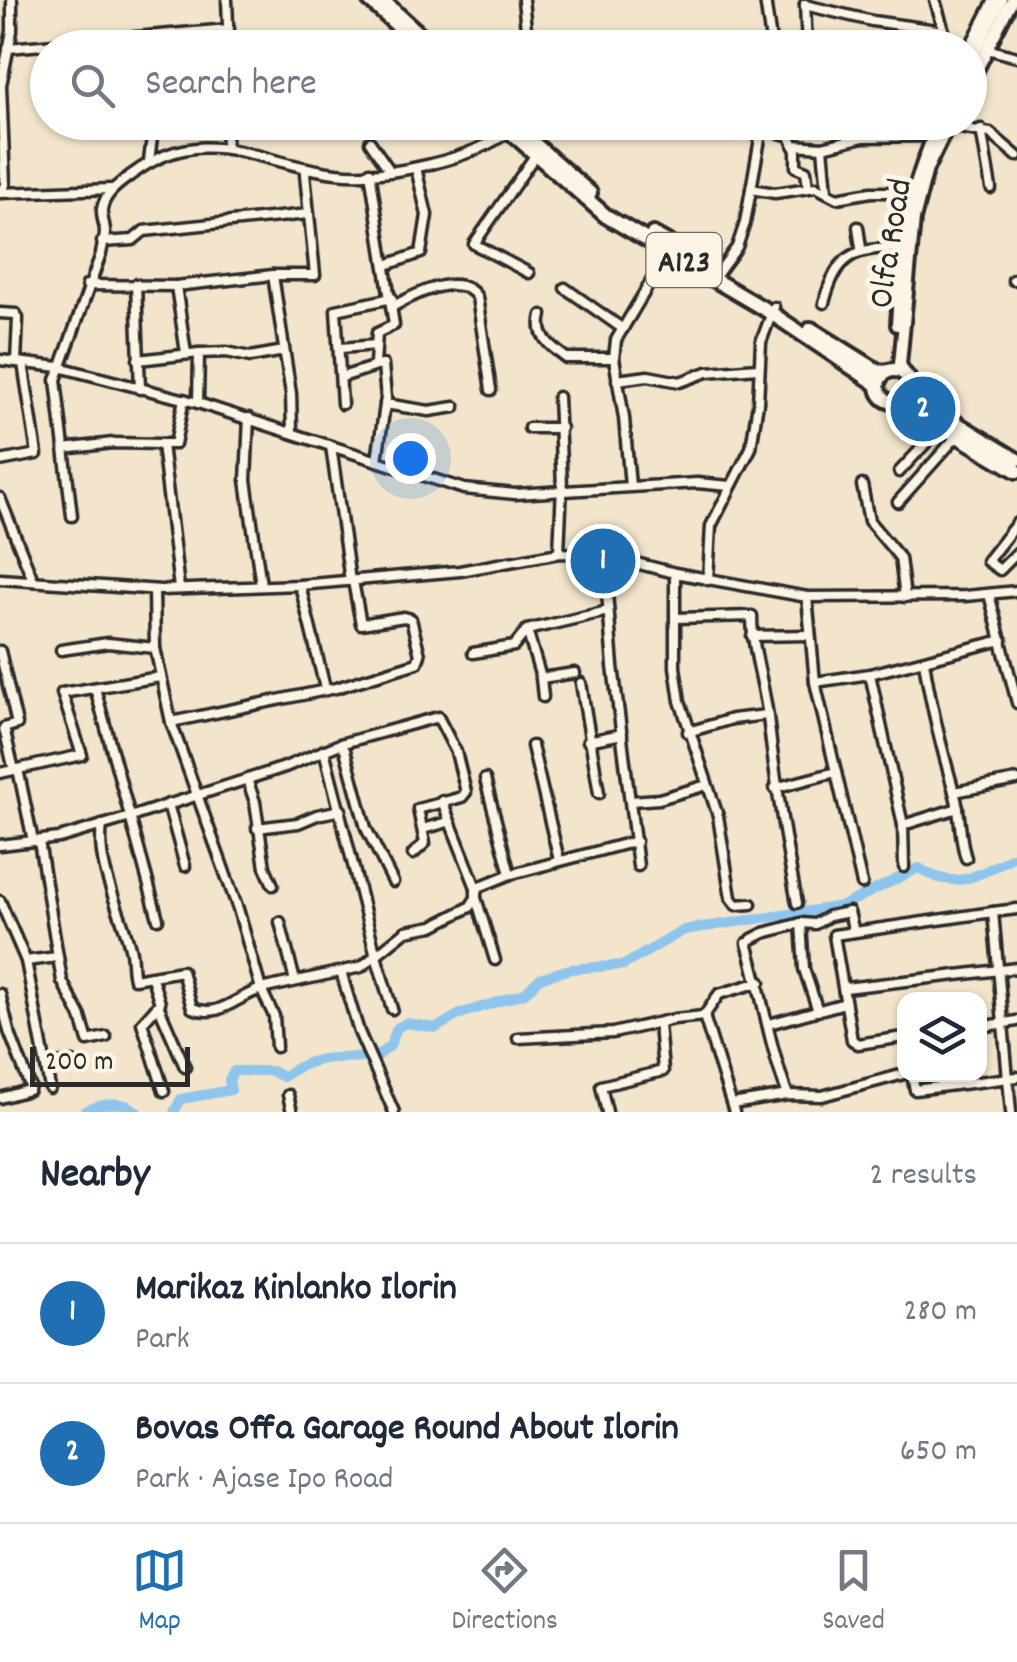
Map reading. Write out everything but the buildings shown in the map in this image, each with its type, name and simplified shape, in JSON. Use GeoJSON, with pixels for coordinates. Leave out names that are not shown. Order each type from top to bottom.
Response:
{"type":"FeatureCollection","features":[{"type":"Feature","properties":{"kind":"highway"},"geometry":{"type":"LineString","coordinates":[[369,0],[402,30]]}},
{"type":"Feature","properties":{"kind":"highway"},"geometry":{"type":"LineString","coordinates":[[382,0],[414,30]]}},
{"type":"Feature","properties":{"kind":"highway","name":"A123"},"geometry":{"type":"LineString","coordinates":[[520,140],[534,157],[606,216],[878,371],[908,380],[915,398],[1017,460]]}},
{"type":"Feature","properties":{"kind":"highway","name":"A123"},"geometry":{"type":"LineString","coordinates":[[525,140],[614,212],[672,243],[772,310],[878,385],[885,398],[898,401],[1017,471]]}},
{"type":"Feature","properties":{"kind":"highway"},"geometry":{"type":"LineString","coordinates":[[878,385],[888,371]]}},
{"type":"Feature","properties":{"kind":"highway"},"geometry":{"type":"LineString","coordinates":[[898,401],[907,395],[908,380]]}},
{"type":"Feature","properties":{"kind":"main road"},"geometry":{"type":"LineString","coordinates":[[987,48],[1007,3]]}},
{"type":"Feature","properties":{"kind":"main road"},"geometry":{"type":"LineString","coordinates":[[987,34],[1007,3]]}},
{"type":"Feature","properties":{"kind":"main road"},"geometry":{"type":"LineString","coordinates":[[888,371],[895,356],[902,248],[912,192],[932,140]]}},
{"type":"Feature","properties":{"kind":"main road","name":"Olfa Road"},"geometry":{"type":"LineString","coordinates":[[908,380],[900,364],[914,218],[939,140]]}},
{"type":"Feature","properties":{"kind":"street"},"geometry":{"type":"LineString","coordinates":[[0,193],[5,185],[0,85],[12,31],[12,0]]}},
{"type":"Feature","properties":{"kind":"street"},"geometry":{"type":"LineString","coordinates":[[216,30],[229,29],[227,0]]}},
{"type":"Feature","properties":{"kind":"street"},"geometry":{"type":"LineString","coordinates":[[522,0],[526,30]]}},
{"type":"Feature","properties":{"kind":"street"},"geometry":{"type":"LineString","coordinates":[[765,0],[769,30]]}},
{"type":"Feature","properties":{"kind":"street"},"geometry":{"type":"LineString","coordinates":[[807,30],[806,2],[872,21],[944,30],[936,0]]}},
{"type":"Feature","properties":{"kind":"street"},"geometry":{"type":"LineString","coordinates":[[984,30],[1007,3]]}},
{"type":"Feature","properties":{"kind":"street"},"geometry":{"type":"LineString","coordinates":[[8,48],[30,47]]}},
{"type":"Feature","properties":{"kind":"street"},"geometry":{"type":"LineString","coordinates":[[987,48],[1017,57]]}},
{"type":"Feature","properties":{"kind":"street"},"geometry":{"type":"LineString","coordinates":[[987,132],[998,137],[1017,156]]}},
{"type":"Feature","properties":{"kind":"street"},"geometry":{"type":"LineString","coordinates":[[149,161],[152,140]]}},
{"type":"Feature","properties":{"kind":"street"},"geometry":{"type":"LineString","coordinates":[[226,140],[226,147]]}},
{"type":"Feature","properties":{"kind":"street"},"geometry":{"type":"LineString","coordinates":[[72,516],[56,395],[60,366],[75,334],[88,284],[101,254],[105,234],[102,211],[112,189],[149,161],[198,145],[226,147],[339,174],[416,168],[450,158],[483,140]]}},
{"type":"Feature","properties":{"kind":"street"},"geometry":{"type":"LineString","coordinates":[[718,273],[737,246],[759,140]]}},
{"type":"Feature","properties":{"kind":"street"},"geometry":{"type":"LineString","coordinates":[[791,140],[796,167],[806,171],[808,188]]}},
{"type":"Feature","properties":{"kind":"street"},"geometry":{"type":"LineString","coordinates":[[793,146],[823,147],[851,140]]}},
{"type":"Feature","properties":{"kind":"street"},"geometry":{"type":"LineString","coordinates":[[982,140],[991,188]]}},
{"type":"Feature","properties":{"kind":"street"},"geometry":{"type":"LineString","coordinates":[[370,142],[390,171]]}},
{"type":"Feature","properties":{"kind":"street"},"geometry":{"type":"LineString","coordinates":[[823,147],[827,191]]}},
{"type":"Feature","properties":{"kind":"street"},"geometry":{"type":"LineString","coordinates":[[529,273],[474,244],[534,157]]}},
{"type":"Feature","properties":{"kind":"street"},"geometry":{"type":"LineString","coordinates":[[88,284],[176,286],[273,275],[314,275],[307,168]]}},
{"type":"Feature","properties":{"kind":"street"},"geometry":{"type":"LineString","coordinates":[[386,265],[421,252],[427,215],[416,168]]}},
{"type":"Feature","properties":{"kind":"street"},"geometry":{"type":"LineString","coordinates":[[370,172],[394,325],[377,333],[376,366]]}},
{"type":"Feature","properties":{"kind":"street"},"geometry":{"type":"LineString","coordinates":[[751,190],[776,193],[808,188],[827,191],[837,198],[871,192],[912,192]]}},
{"type":"Feature","properties":{"kind":"street"},"geometry":{"type":"LineString","coordinates":[[0,193],[112,189]]}},
{"type":"Feature","properties":{"kind":"street"},"geometry":{"type":"LineString","coordinates":[[102,242],[132,240],[144,231],[308,214]]}},
{"type":"Feature","properties":{"kind":"street"},"geometry":{"type":"LineString","coordinates":[[858,228],[861,248]]}},
{"type":"Feature","properties":{"kind":"street"},"geometry":{"type":"LineString","coordinates":[[824,303],[830,283],[861,248],[902,248]]}},
{"type":"Feature","properties":{"kind":"street"},"geometry":{"type":"LineString","coordinates":[[630,486],[616,380],[616,340],[669,252]]}},
{"type":"Feature","properties":{"kind":"street"},"geometry":{"type":"LineString","coordinates":[[273,275],[291,394],[292,432]]}},
{"type":"Feature","properties":{"kind":"street"},"geometry":{"type":"LineString","coordinates":[[136,284],[140,388]]}},
{"type":"Feature","properties":{"kind":"street"},"geometry":{"type":"LineString","coordinates":[[342,404],[336,310],[465,285],[477,297],[491,390]]}},
{"type":"Feature","properties":{"kind":"street"},"geometry":{"type":"LineString","coordinates":[[176,286],[186,353]]}},
{"type":"Feature","properties":{"kind":"street"},"geometry":{"type":"LineString","coordinates":[[565,288],[624,329]]}},
{"type":"Feature","properties":{"kind":"street"},"geometry":{"type":"LineString","coordinates":[[708,580],[711,526],[751,448],[758,402],[760,342],[772,310]]}},
{"type":"Feature","properties":{"kind":"street"},"geometry":{"type":"LineString","coordinates":[[0,313],[16,314],[18,318],[20,362],[37,454],[0,462]]}},
{"type":"Feature","properties":{"kind":"street"},"geometry":{"type":"LineString","coordinates":[[542,314],[538,326],[541,335],[566,358],[614,358]]}},
{"type":"Feature","properties":{"kind":"street"},"geometry":{"type":"LineString","coordinates":[[341,348],[376,345]]}},
{"type":"Feature","properties":{"kind":"street"},"geometry":{"type":"LineString","coordinates":[[138,360],[186,353],[250,356],[284,351]]}},
{"type":"Feature","properties":{"kind":"street"},"geometry":{"type":"LineString","coordinates":[[198,402],[199,353]]}},
{"type":"Feature","properties":{"kind":"street"},"geometry":{"type":"LineString","coordinates":[[0,360],[60,366],[198,402],[464,489],[515,494],[630,486],[730,486]]}},
{"type":"Feature","properties":{"kind":"street"},"geometry":{"type":"LineString","coordinates":[[342,377],[384,365],[385,404],[377,460]]}},
{"type":"Feature","properties":{"kind":"street"},"geometry":{"type":"LineString","coordinates":[[616,380],[648,376],[680,382],[706,372],[758,368]]}},
{"type":"Feature","properties":{"kind":"street"},"geometry":{"type":"LineString","coordinates":[[558,397],[560,553]]}},
{"type":"Feature","properties":{"kind":"street"},"geometry":{"type":"LineString","coordinates":[[64,449],[113,443],[176,444],[184,399]]}},
{"type":"Feature","properties":{"kind":"street"},"geometry":{"type":"LineString","coordinates":[[385,404],[429,411],[454,406]]}},
{"type":"Feature","properties":{"kind":"street"},"geometry":{"type":"LineString","coordinates":[[249,418],[246,480],[260,585]]}},
{"type":"Feature","properties":{"kind":"street"},"geometry":{"type":"LineString","coordinates":[[900,472],[942,426]]}},
{"type":"Feature","properties":{"kind":"street"},"geometry":{"type":"LineString","coordinates":[[530,428],[561,428]]}},
{"type":"Feature","properties":{"kind":"street"},"geometry":{"type":"LineString","coordinates":[[898,502],[958,435]]}},
{"type":"Feature","properties":{"kind":"street"},"geometry":{"type":"LineString","coordinates":[[162,444],[179,588]]}},
{"type":"Feature","properties":{"kind":"street"},"geometry":{"type":"LineString","coordinates":[[171,722],[417,663],[420,655],[411,618],[361,624],[331,446]]}},
{"type":"Feature","properties":{"kind":"street"},"geometry":{"type":"LineString","coordinates":[[862,485],[869,521],[900,558],[905,597]]}},
{"type":"Feature","properties":{"kind":"street"},"geometry":{"type":"LineString","coordinates":[[0,498],[32,580]]}},
{"type":"Feature","properties":{"kind":"street"},"geometry":{"type":"LineString","coordinates":[[1017,523],[987,561],[1000,570],[1017,554]]}},
{"type":"Feature","properties":{"kind":"street"},"geometry":{"type":"LineString","coordinates":[[0,579],[154,590],[300,585],[460,572],[560,553],[604,554],[708,580],[808,597],[1017,591]]}},
{"type":"Feature","properties":{"kind":"street"},"geometry":{"type":"LineString","coordinates":[[604,554],[638,866]]}},
{"type":"Feature","properties":{"kind":"street"},"geometry":{"type":"LineString","coordinates":[[675,573],[676,668],[688,732],[718,816],[731,898],[736,906],[751,904]]}},
{"type":"Feature","properties":{"kind":"street"},"geometry":{"type":"LineString","coordinates":[[300,585],[325,688]]}},
{"type":"Feature","properties":{"kind":"street"},"geometry":{"type":"LineString","coordinates":[[154,590],[155,648],[171,722],[238,908],[261,989],[274,1016],[276,1047]]}},
{"type":"Feature","properties":{"kind":"street"},"geometry":{"type":"LineString","coordinates":[[988,594],[1017,703]]}},
{"type":"Feature","properties":{"kind":"street"},"geometry":{"type":"LineString","coordinates":[[808,597],[815,682],[862,884]]}},
{"type":"Feature","properties":{"kind":"street"},"geometry":{"type":"LineString","coordinates":[[473,653],[514,646],[527,630],[608,611]]}},
{"type":"Feature","properties":{"kind":"street"},"geometry":{"type":"LineString","coordinates":[[676,618],[752,616],[752,636],[768,715],[774,788],[796,903]]}},
{"type":"Feature","properties":{"kind":"street"},"geometry":{"type":"LineString","coordinates":[[527,630],[543,698]]}},
{"type":"Feature","properties":{"kind":"street"},"geometry":{"type":"LineString","coordinates":[[752,636],[809,634]]}},
{"type":"Feature","properties":{"kind":"street"},"geometry":{"type":"LineString","coordinates":[[815,682],[870,674],[1002,640]]}},
{"type":"Feature","properties":{"kind":"street"},"geometry":{"type":"LineString","coordinates":[[61,650],[108,643],[155,648]]}},
{"type":"Feature","properties":{"kind":"street"},"geometry":{"type":"LineString","coordinates":[[0,652],[18,724],[4,728],[36,841],[67,996],[88,1041],[106,1037]]}},
{"type":"Feature","properties":{"kind":"street"},"geometry":{"type":"LineString","coordinates":[[924,661],[931,712],[958,808],[959,838],[966,858]]}},
{"type":"Feature","properties":{"kind":"street"},"geometry":{"type":"LineString","coordinates":[[540,678],[575,673]]}},
{"type":"Feature","properties":{"kind":"street"},"geometry":{"type":"LineString","coordinates":[[870,674],[903,825],[904,867]]}},
{"type":"Feature","properties":{"kind":"street"},"geometry":{"type":"LineString","coordinates":[[0,773],[82,755],[62,693],[160,677]]}},
{"type":"Feature","properties":{"kind":"street"},"geometry":{"type":"LineString","coordinates":[[581,683],[599,793]]}},
{"type":"Feature","properties":{"kind":"street"},"geometry":{"type":"LineString","coordinates":[[95,688],[158,920]]}},
{"type":"Feature","properties":{"kind":"street"},"geometry":{"type":"LineString","coordinates":[[688,732],[732,719],[768,715]]}},
{"type":"Feature","properties":{"kind":"street"},"geometry":{"type":"LineString","coordinates":[[0,845],[36,841],[128,818],[340,744],[438,717],[456,752],[466,792],[462,797],[418,809],[424,847],[412,854]]}},
{"type":"Feature","properties":{"kind":"street"},"geometry":{"type":"LineString","coordinates":[[588,740],[622,734]]}},
{"type":"Feature","properties":{"kind":"street"},"geometry":{"type":"LineString","coordinates":[[340,744],[346,750],[366,828],[393,882]]}},
{"type":"Feature","properties":{"kind":"street"},"geometry":{"type":"LineString","coordinates":[[532,746],[559,860]]}},
{"type":"Feature","properties":{"kind":"street"},"geometry":{"type":"LineString","coordinates":[[324,750],[392,1009]]}},
{"type":"Feature","properties":{"kind":"street"},"geometry":{"type":"LineString","coordinates":[[774,788],[836,772]]}},
{"type":"Feature","properties":{"kind":"street"},"geometry":{"type":"LineString","coordinates":[[247,779],[255,802],[265,867],[273,885]]}},
{"type":"Feature","properties":{"kind":"street"},"geometry":{"type":"LineString","coordinates":[[486,779],[510,874]]}},
{"type":"Feature","properties":{"kind":"street"},"geometry":{"type":"LineString","coordinates":[[954,792],[1017,780]]}},
{"type":"Feature","properties":{"kind":"street"},"geometry":{"type":"LineString","coordinates":[[631,800],[659,799],[707,785]]}},
{"type":"Feature","properties":{"kind":"street"},"geometry":{"type":"LineString","coordinates":[[442,800],[495,960]]}},
{"type":"Feature","properties":{"kind":"street"},"geometry":{"type":"LineString","coordinates":[[168,804],[184,866]]}},
{"type":"Feature","properties":{"kind":"street"},"geometry":{"type":"LineString","coordinates":[[903,825],[958,808]]}},
{"type":"Feature","properties":{"kind":"street"},"geometry":{"type":"LineString","coordinates":[[257,828],[298,823],[316,814],[341,810]]}},
{"type":"Feature","properties":{"kind":"street"},"geometry":{"type":"LineString","coordinates":[[423,829],[448,822]]}},
{"type":"Feature","properties":{"kind":"street"},"geometry":{"type":"LineString","coordinates":[[102,825],[99,843],[131,950],[133,976],[136,980],[182,971],[192,1008],[200,1011],[227,1008],[261,989],[361,967],[406,932],[433,926],[470,908],[476,888],[510,874],[636,841]]}},
{"type":"Feature","properties":{"kind":"street"},"geometry":{"type":"LineString","coordinates":[[0,900],[26,961],[50,1088]]}},
{"type":"Feature","properties":{"kind":"street"},"geometry":{"type":"LineString","coordinates":[[897,1038],[858,1044],[852,1040],[834,935],[1017,909]]}},
{"type":"Feature","properties":{"kind":"street"},"geometry":{"type":"LineString","coordinates":[[734,945],[749,944],[801,924],[815,924],[849,912],[854,932]]}},
{"type":"Feature","properties":{"kind":"street"},"geometry":{"type":"LineString","coordinates":[[993,912],[1002,1023],[1013,1077],[1012,1112]]}},
{"type":"Feature","properties":{"kind":"street"},"geometry":{"type":"LineString","coordinates":[[280,922],[295,981]]}},
{"type":"Feature","properties":{"kind":"street"},"geometry":{"type":"LineString","coordinates":[[801,924],[804,969],[818,1011]]}},
{"type":"Feature","properties":{"kind":"street"},"geometry":{"type":"LineString","coordinates":[[749,944],[777,1066],[788,1095]]}},
{"type":"Feature","properties":{"kind":"street"},"geometry":{"type":"LineString","coordinates":[[26,961],[58,958]]}},
{"type":"Feature","properties":{"kind":"street"},"geometry":{"type":"LineString","coordinates":[[845,988],[1017,968]]}},
{"type":"Feature","properties":{"kind":"street"},"geometry":{"type":"LineString","coordinates":[[341,972],[394,1112]]}},
{"type":"Feature","properties":{"kind":"street"},"geometry":{"type":"LineString","coordinates":[[152,978],[159,1006],[185,1067]]}},
{"type":"Feature","properties":{"kind":"street"},"geometry":{"type":"LineString","coordinates":[[760,982],[716,996],[704,1016],[733,1108],[788,1095],[822,1096],[897,1076]]}},
{"type":"Feature","properties":{"kind":"street"},"geometry":{"type":"LineString","coordinates":[[0,994],[4,1032],[30,1086],[0,1098]]}},
{"type":"Feature","properties":{"kind":"street"},"geometry":{"type":"LineString","coordinates":[[769,1024],[845,1003]]}},
{"type":"Feature","properties":{"kind":"street"},"geometry":{"type":"LineString","coordinates":[[159,1006],[142,1023],[164,1091]]}},
{"type":"Feature","properties":{"kind":"street"},"geometry":{"type":"LineString","coordinates":[[518,1038],[614,1032],[704,1016]]}},
{"type":"Feature","properties":{"kind":"street"},"geometry":{"type":"LineString","coordinates":[[987,1026],[1017,1021]]}},
{"type":"Feature","properties":{"kind":"street"},"geometry":{"type":"LineString","coordinates":[[607,1112],[601,1086],[663,1071],[658,1024]]}},
{"type":"Feature","properties":{"kind":"street"},"geometry":{"type":"LineString","coordinates":[[46,1065],[74,1062]]}},
{"type":"Feature","properties":{"kind":"street"},"geometry":{"type":"LineString","coordinates":[[987,1080],[1013,1077]]}},
{"type":"Feature","properties":{"kind":"street"},"geometry":{"type":"LineString","coordinates":[[914,1082],[915,1090],[975,1082]]}},
{"type":"Feature","properties":{"kind":"street"},"geometry":{"type":"LineString","coordinates":[[288,1095],[292,1112]]}},
{"type":"Feature","properties":{"kind":"waterway"},"geometry":{"type":"LineString","coordinates":[[174,1112],[181,1099],[231,1090],[229,1080],[234,1071],[272,1071],[283,1077],[316,1061],[375,1058],[390,1046],[397,1028],[406,1023],[436,1028],[460,1014],[525,993],[540,978],[570,969],[624,965],[684,930],[842,906],[919,868],[945,879],[968,878],[1017,855]]}},
{"type":"Feature","properties":{"kind":"waterway"},"geometry":{"type":"LineString","coordinates":[[84,1112],[118,1104],[137,1112]]}},
{"type":"Feature","properties":{"kind":"place","name":"Bovas Offa Garage Round About Ilorin"},"geometry":{"type":"Point","coordinates":[923,409]}},
{"type":"Feature","properties":{"kind":"place","name":"Marikaz Kinlanko Ilorin"},"geometry":{"type":"Point","coordinates":[603,561]}}]}
